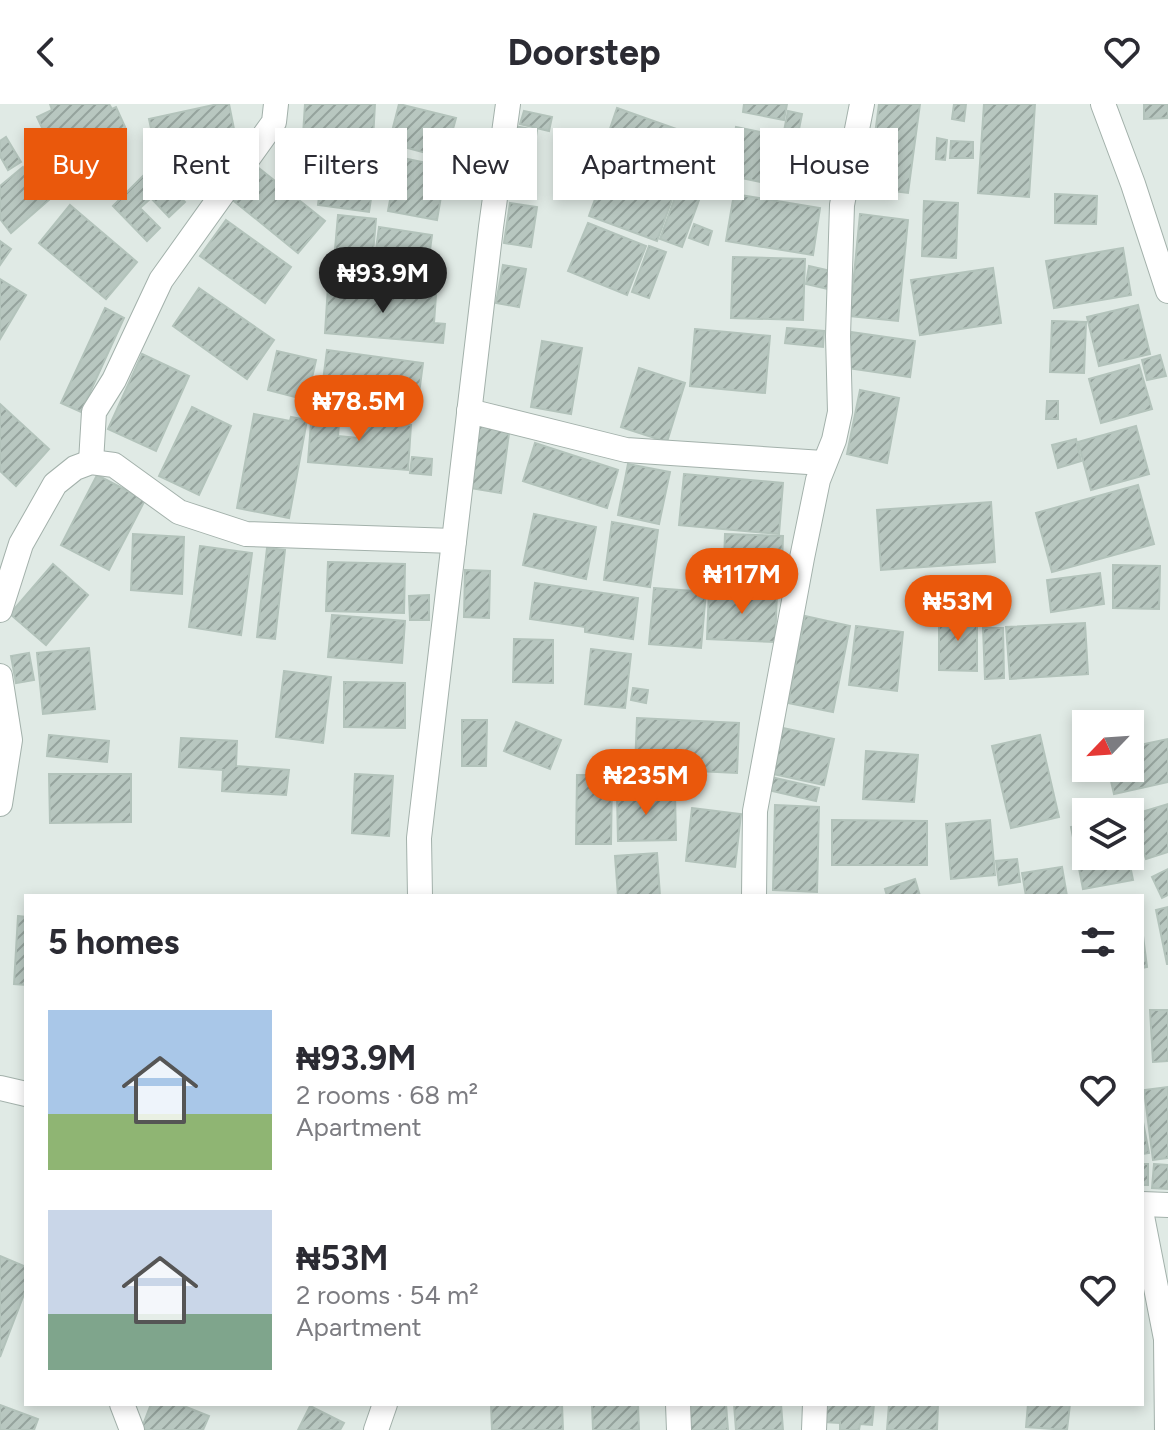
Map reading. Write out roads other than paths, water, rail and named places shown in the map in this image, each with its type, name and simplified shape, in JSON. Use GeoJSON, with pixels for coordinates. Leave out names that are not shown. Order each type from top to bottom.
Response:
{"type":"FeatureCollection","features":[{"type":"Feature","properties":{"kind":"street"},"geometry":{"type":"LineString","coordinates":[[103,464],[94,412],[114,380],[161,280],[274,122],[276,104]]}},
{"type":"Feature","properties":{"kind":"street"},"geometry":{"type":"LineString","coordinates":[[420,894],[419,838],[508,104]]}},
{"type":"Feature","properties":{"kind":"street"},"geometry":{"type":"LineString","coordinates":[[754,894],[755,811],[802,558],[823,463],[834,440],[840,412],[838,336],[842,205],[862,104]]}},
{"type":"Feature","properties":{"kind":"street"},"geometry":{"type":"LineString","coordinates":[[1103,104],[1168,291]]}},
{"type":"Feature","properties":{"kind":"street"},"geometry":{"type":"LineString","coordinates":[[469,411],[626,450],[823,463]]}},
{"type":"Feature","properties":{"kind":"street"},"geometry":{"type":"LineString","coordinates":[[0,610],[21,544],[55,484],[75,468],[103,464],[179,512],[246,534],[454,541]]}},
{"type":"Feature","properties":{"kind":"street"},"geometry":{"type":"LineString","coordinates":[[0,676],[10,740],[0,804]]}},
{"type":"Feature","properties":{"kind":"street"},"geometry":{"type":"LineString","coordinates":[[0,1088],[24,1094]]}},
{"type":"Feature","properties":{"kind":"street"},"geometry":{"type":"LineString","coordinates":[[1144,1204],[1168,1205]]}},
{"type":"Feature","properties":{"kind":"street"},"geometry":{"type":"LineString","coordinates":[[1144,1226],[1166,1339],[1167,1430]]}},
{"type":"Feature","properties":{"kind":"street"},"geometry":{"type":"LineString","coordinates":[[123,1406],[132,1430]]}},
{"type":"Feature","properties":{"kind":"street"},"geometry":{"type":"LineString","coordinates":[[376,1430],[384,1406]]}},
{"type":"Feature","properties":{"kind":"street"},"geometry":{"type":"LineString","coordinates":[[678,1406],[679,1430]]}},
{"type":"Feature","properties":{"kind":"street"},"geometry":{"type":"LineString","coordinates":[[814,1430],[815,1406]]}}]}
